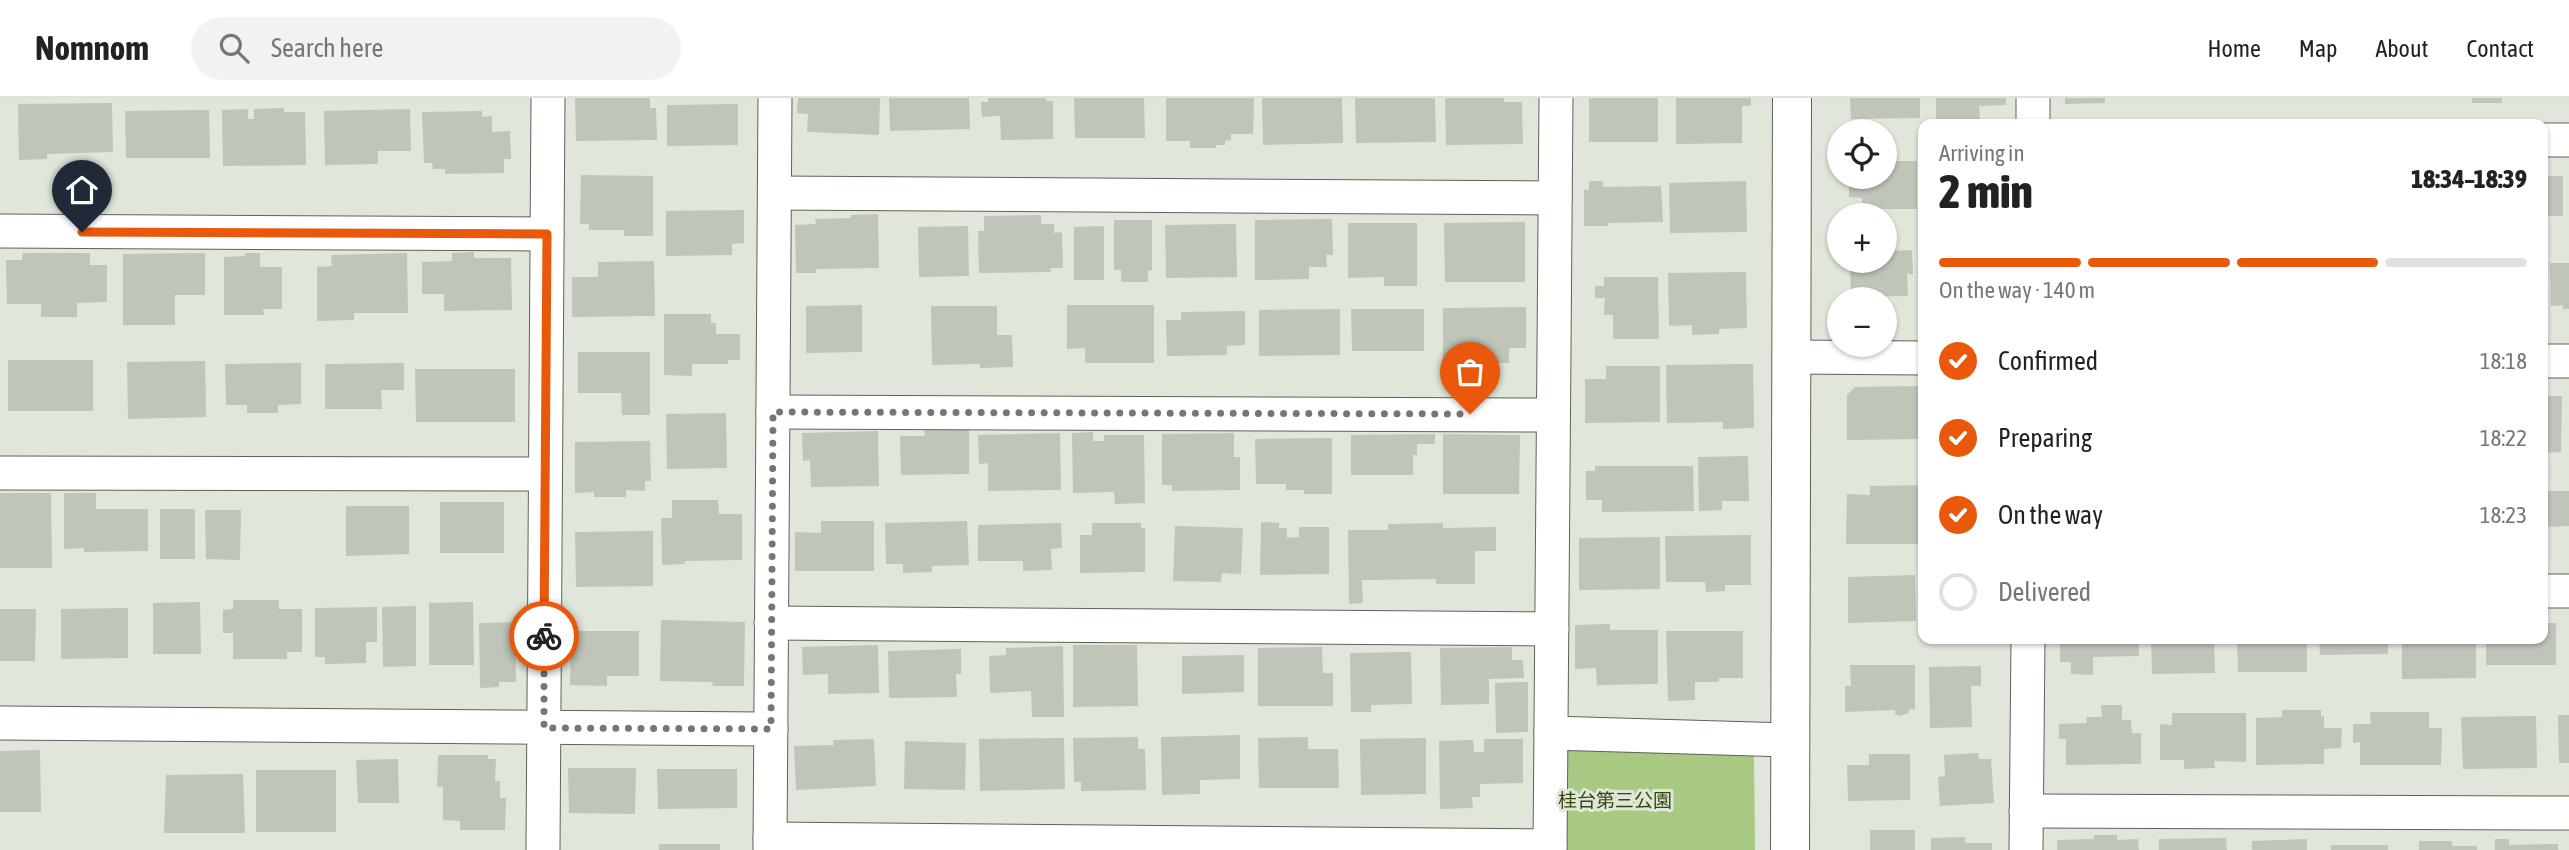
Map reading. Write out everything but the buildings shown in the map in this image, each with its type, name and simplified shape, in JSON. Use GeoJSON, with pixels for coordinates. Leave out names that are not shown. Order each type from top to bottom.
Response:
{"type":"FeatureCollection","features":[{"type":"Feature","properties":{"kind":"street"},"geometry":{"type":"LineString","coordinates":[[543,850],[548,98]]}},
{"type":"Feature","properties":{"kind":"street"},"geometry":{"type":"LineString","coordinates":[[775,98],[770,844],[1550,848],[1556,98]]}},
{"type":"Feature","properties":{"kind":"street"},"geometry":{"type":"LineString","coordinates":[[1790,850],[1791,98]]}},
{"type":"Feature","properties":{"kind":"street"},"geometry":{"type":"LineString","coordinates":[[2033,98],[2033,119]]}},
{"type":"Feature","properties":{"kind":"street"},"geometry":{"type":"LineString","coordinates":[[2548,140],[2569,140]]}},
{"type":"Feature","properties":{"kind":"street"},"geometry":{"type":"LineString","coordinates":[[775,193],[1555,198]]}},
{"type":"Feature","properties":{"kind":"street"},"geometry":{"type":"LineString","coordinates":[[0,231],[547,234]]}},
{"type":"Feature","properties":{"kind":"street"},"geometry":{"type":"LineString","coordinates":[[1792,357],[1918,358]]}},
{"type":"Feature","properties":{"kind":"street"},"geometry":{"type":"LineString","coordinates":[[2548,361],[2569,361]]}},
{"type":"Feature","properties":{"kind":"street"},"geometry":{"type":"LineString","coordinates":[[773,412],[1553,415]]}},
{"type":"Feature","properties":{"kind":"street"},"geometry":{"type":"LineString","coordinates":[[0,473],[545,474]]}},
{"type":"Feature","properties":{"kind":"street"},"geometry":{"type":"LineString","coordinates":[[2548,591],[2569,591]]}},
{"type":"Feature","properties":{"kind":"street"},"geometry":{"type":"LineString","coordinates":[[771,623],[1552,629]]}},
{"type":"Feature","properties":{"kind":"street"},"geometry":{"type":"LineString","coordinates":[[2026,850],[2028,644]]}},
{"type":"Feature","properties":{"kind":"street"},"geometry":{"type":"LineString","coordinates":[[0,723],[771,729]]}},
{"type":"Feature","properties":{"kind":"street"},"geometry":{"type":"LineString","coordinates":[[1551,733],[1790,740]]}},
{"type":"Feature","properties":{"kind":"street"},"geometry":{"type":"LineString","coordinates":[[2026,811],[2569,813]]}},
{"type":"Feature","properties":{"kind":"green space","name":"桂台第三公園"},"geometry":{"type":"Polygon","coordinates":[[[1563,748],[1754,755],[1755,850],[1563,850],[1563,748]]]}},
{"type":"Feature","properties":{"kind":"way so far"},"geometry":{"type":"LineString","coordinates":[[544,636],[544,728],[771,729],[773,412],[1470,414]]}},
{"type":"Feature","properties":{"kind":"route"},"geometry":{"type":"LineString","coordinates":[[82,232],[547,234],[544,636]]}}]}
